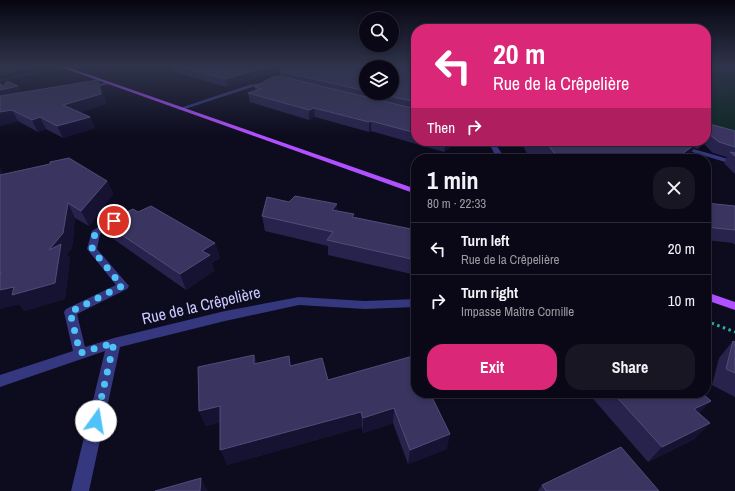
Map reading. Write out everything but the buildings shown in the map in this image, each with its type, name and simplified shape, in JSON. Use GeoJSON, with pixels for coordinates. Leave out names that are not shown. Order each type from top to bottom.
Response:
{"type":"FeatureCollection","features":[{"type":"Feature","properties":{"kind":"main road"},"geometry":{"type":"LineString","coordinates":[[124,89],[411,190]]}},
{"type":"Feature","properties":{"kind":"main road"},"geometry":{"type":"LineString","coordinates":[[711,298],[735,306]]}},
{"type":"Feature","properties":{"kind":"street"},"geometry":{"type":"LineString","coordinates":[[180,109],[242,89]]}},
{"type":"Feature","properties":{"kind":"street"},"geometry":{"type":"LineString","coordinates":[[676,146],[704,154]]}},
{"type":"Feature","properties":{"kind":"street"},"geometry":{"type":"LineString","coordinates":[[711,156],[735,163]]}},
{"type":"Feature","properties":{"kind":"street"},"geometry":{"type":"LineString","coordinates":[[80,353],[70,312],[122,286],[92,249],[95,233],[123,215]]}},
{"type":"Feature","properties":{"kind":"street","name":"Rue de la Crêpelière"},"geometry":{"type":"LineString","coordinates":[[0,381],[80,353],[114,343],[225,316],[299,301],[365,305],[411,303]]}},
{"type":"Feature","properties":{"kind":"street"},"geometry":{"type":"LineString","coordinates":[[80,491],[114,343]]}},
{"type":"Feature","properties":{"kind":"path"},"geometry":{"type":"LineString","coordinates":[[711,323],[735,332]]}},
{"type":"Feature","properties":{"kind":"green space"},"geometry":{"type":"Polygon","coordinates":[[[711,89],[735,89],[735,133],[711,126],[711,89]]]}},
{"type":"Feature","properties":{"kind":"route"},"geometry":{"type":"LineString","coordinates":[[96,421],[114,343],[80,353],[70,312],[122,286],[92,249],[95,233],[114,221]]}}]}
